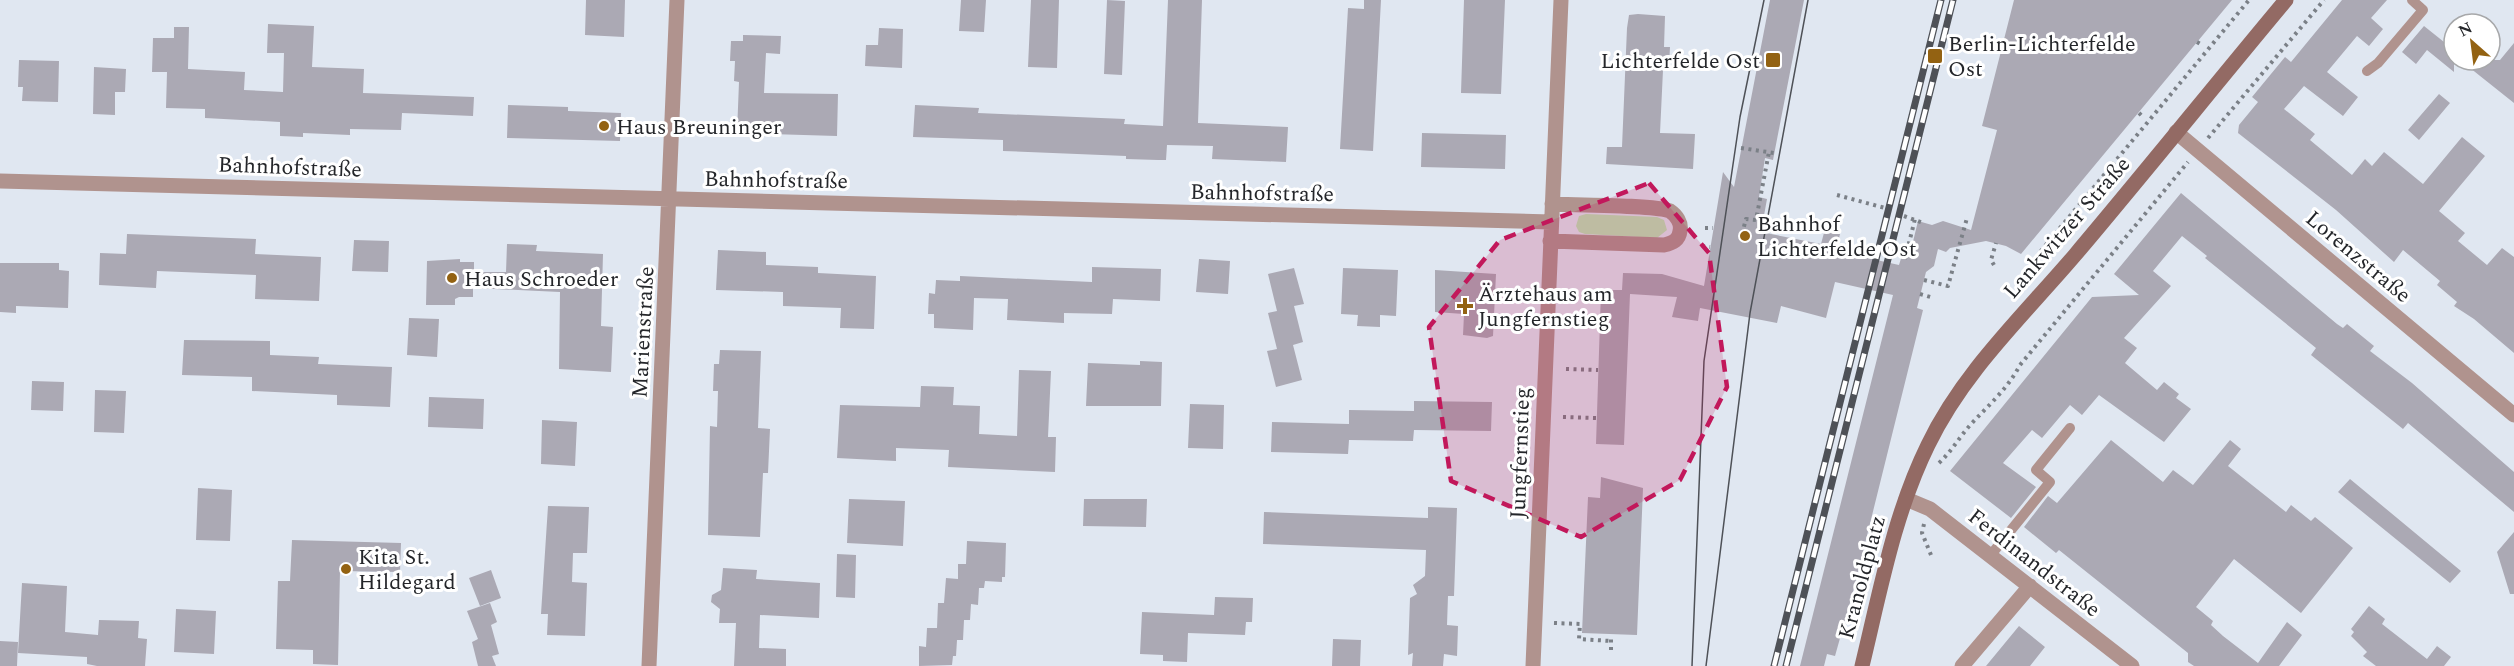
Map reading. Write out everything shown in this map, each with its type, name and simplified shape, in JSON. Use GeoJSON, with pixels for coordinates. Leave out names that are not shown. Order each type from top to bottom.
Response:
{"type":"FeatureCollection","features":[{"type":"Feature","properties":{"kind":"main road","name":"Lankwitzer Straße"},"geometry":{"type":"LineString","coordinates":[[1906,499],[1917,466],[1958,392],[2286,0]]}},
{"type":"Feature","properties":{"kind":"main road","name":"Kranoldplatz"},"geometry":{"type":"LineString","coordinates":[[1862,666],[1895,530],[1906,499]]}},
{"type":"Feature","properties":{"kind":"street","name":"Marienstraße"},"geometry":{"type":"LineString","coordinates":[[649,666],[676,0]]}},
{"type":"Feature","properties":{"kind":"street","name":"Jungfernstieg"},"geometry":{"type":"LineString","coordinates":[[1533,666],[1561,0]]}},
{"type":"Feature","properties":{"kind":"street","name":"Lorenzstraße"},"geometry":{"type":"LineString","coordinates":[[2176,132],[2514,415]]}},
{"type":"Feature","properties":{"kind":"street","name":"Bahnhofstraße"},"geometry":{"type":"LineString","coordinates":[[0,181],[1551,222]]}},
{"type":"Feature","properties":{"kind":"street"},"geometry":{"type":"LineString","coordinates":[[1550,241],[1664,245],[1677,239],[1681,225],[1670,212],[1661,209],[1552,204]]}},
{"type":"Feature","properties":{"kind":"street","name":"Ferdinandstraße"},"geometry":{"type":"LineString","coordinates":[[1906,499],[1930,509],[2132,666]]}},
{"type":"Feature","properties":{"kind":"street"},"geometry":{"type":"LineString","coordinates":[[1962,666],[2030,586]]}},
{"type":"Feature","properties":{"kind":"lane"},"geometry":{"type":"LineString","coordinates":[[2367,71],[2378,63],[2423,10],[2412,0]]}},
{"type":"Feature","properties":{"kind":"lane"},"geometry":{"type":"LineString","coordinates":[[1990,556],[2050,482],[2036,470],[2070,428]]}},
{"type":"Feature","properties":{"kind":"path"},"geometry":{"type":"LineString","coordinates":[[2054,279],[2040,252],[2249,0]]}},
{"type":"Feature","properties":{"kind":"path"},"geometry":{"type":"LineString","coordinates":[[2222,122],[2324,0]]}},
{"type":"Feature","properties":{"kind":"path"},"geometry":{"type":"LineString","coordinates":[[2197,42],[2202,45]]}},
{"type":"Feature","properties":{"kind":"path"},"geometry":{"type":"LineString","coordinates":[[2139,113],[2143,117]]}},
{"type":"Feature","properties":{"kind":"path"},"geometry":{"type":"LineString","coordinates":[[1741,148],[1771,153],[1756,220],[1746,219],[1742,234]]}},
{"type":"Feature","properties":{"kind":"path"},"geometry":{"type":"LineString","coordinates":[[1757,156],[1758,150]]}},
{"type":"Feature","properties":{"kind":"path"},"geometry":{"type":"LineString","coordinates":[[1917,466],[1939,463],[1949,453],[2169,186]]}},
{"type":"Feature","properties":{"kind":"path"},"geometry":{"type":"LineString","coordinates":[[1837,195],[1885,208]]}},
{"type":"Feature","properties":{"kind":"path"},"geometry":{"type":"LineString","coordinates":[[1842,205],[1844,197]]}},
{"type":"Feature","properties":{"kind":"path"},"geometry":{"type":"LineString","coordinates":[[1904,216],[1923,223]]}},
{"type":"Feature","properties":{"kind":"path"},"geometry":{"type":"LineString","coordinates":[[1924,280],[1948,286],[1966,218]]}},
{"type":"Feature","properties":{"kind":"path"},"geometry":{"type":"LineString","coordinates":[[1905,259],[1915,219]]}},
{"type":"Feature","properties":{"kind":"path"},"geometry":{"type":"LineString","coordinates":[[1705,228],[1713,228]]}},
{"type":"Feature","properties":{"kind":"path"},"geometry":{"type":"LineString","coordinates":[[1994,265],[1991,260],[1996,243]]}},
{"type":"Feature","properties":{"kind":"path"},"geometry":{"type":"LineString","coordinates":[[1702,246],[1710,247]]}},
{"type":"Feature","properties":{"kind":"path"},"geometry":{"type":"LineString","coordinates":[[1920,294],[1934,297]]}},
{"type":"Feature","properties":{"kind":"path"},"geometry":{"type":"LineString","coordinates":[[1568,318],[1600,320]]}},
{"type":"Feature","properties":{"kind":"path"},"geometry":{"type":"LineString","coordinates":[[1566,369],[1598,370]]}},
{"type":"Feature","properties":{"kind":"path"},"geometry":{"type":"LineString","coordinates":[[1563,417],[1597,418]]}},
{"type":"Feature","properties":{"kind":"path"},"geometry":{"type":"LineString","coordinates":[[1925,520],[1922,533],[1931,555]]}},
{"type":"Feature","properties":{"kind":"path"},"geometry":{"type":"LineString","coordinates":[[1554,623],[1580,624],[1579,639],[1611,640],[1611,650]]}},
{"type":"Feature","properties":{"kind":"highlighted area"},"geometry":{"type":"Polygon","coordinates":[[[1649,183],[1709,253],[1727,387],[1680,480],[1581,537],[1451,481],[1429,327],[1500,240],[1649,183]]]}},
{"type":"Feature","properties":{"kind":"green space"},"geometry":{"type":"Polygon","coordinates":[[[1586,214],[1657,217],[1664,220],[1667,230],[1657,238],[1585,234],[1579,232],[1576,226],[1579,216],[1586,214]]]}},
{"type":"Feature","properties":{"kind":"building"},"geometry":{"type":"Polygon","coordinates":[[[586,0],[625,0],[624,37],[585,35],[586,0]]]}},
{"type":"Feature","properties":{"kind":"building"},"geometry":{"type":"Polygon","coordinates":[[[961,0],[986,0],[984,32],[959,31],[961,0]]]}},
{"type":"Feature","properties":{"kind":"building"},"geometry":{"type":"Polygon","coordinates":[[[1031,0],[1059,0],[1057,68],[1028,67],[1031,0]]]}},
{"type":"Feature","properties":{"kind":"building"},"geometry":{"type":"Polygon","coordinates":[[[1107,0],[1125,1],[1122,75],[1104,74],[1107,0]]]}},
{"type":"Feature","properties":{"kind":"building"},"geometry":{"type":"Polygon","coordinates":[[[1168,0],[1202,0],[1198,123],[1288,127],[1286,162],[1212,159],[1213,146],[1167,145],[1166,160],[1158,160],[1126,159],[1126,156],[1003,151],[1003,140],[913,137],[915,105],[979,108],[978,113],[1125,119],[1124,124],[1163,126],[1168,0]]]}},
{"type":"Feature","properties":{"kind":"building"},"geometry":{"type":"Polygon","coordinates":[[[1364,0],[1381,0],[1373,151],[1340,149],[1348,8],[1364,9],[1364,0]]]}},
{"type":"Feature","properties":{"kind":"building"},"geometry":{"type":"Polygon","coordinates":[[[1464,0],[1505,0],[1501,94],[1461,93],[1464,0]]]}},
{"type":"Feature","properties":{"kind":"building"},"geometry":{"type":"Polygon","coordinates":[[[1770,0],[1804,0],[1773,160],[1765,158],[1759,197],[1767,199],[1761,232],[1821,244],[1825,229],[1840,234],[1836,251],[1899,265],[1903,252],[1910,254],[1918,221],[1932,225],[1943,221],[1971,230],[1997,130],[1982,126],[2014,0],[2232,0],[2021,254],[2006,246],[1986,241],[1950,248],[1946,252],[1938,249],[1934,266],[1926,272],[1917,308],[1923,310],[1853,592],[1835,656],[1827,654],[1824,666],[1800,666],[1893,295],[1835,282],[1826,318],[1781,306],[1777,323],[1700,308],[1698,321],[1672,317],[1677,297],[1630,294],[1624,445],[1596,444],[1601,290],[1622,290],[1623,273],[1662,274],[1704,286],[1723,172],[1734,187],[1770,0]]]}},
{"type":"Feature","properties":{"kind":"building"},"geometry":{"type":"Polygon","coordinates":[[[2342,0],[2387,0],[2371,18],[2383,29],[2369,46],[2357,36],[2327,72],[2358,97],[2343,116],[2304,86],[2284,109],[2315,134],[2310,140],[2352,175],[2365,159],[2372,166],[2384,152],[2423,184],[2462,137],[2485,156],[2439,211],[2465,233],[2458,241],[2487,265],[2502,248],[2514,257],[2514,353],[2474,319],[2454,306],[2457,302],[2437,285],[2440,281],[2403,250],[2394,262],[2336,210],[2238,133],[2239,125],[2258,102],[2252,97],[2285,57],[2291,62],[2342,0]]]}},
{"type":"Feature","properties":{"kind":"building"},"geometry":{"type":"Polygon","coordinates":[[[1629,15],[1665,16],[1664,47],[1670,47],[1669,67],[1664,66],[1663,70],[1660,133],[1695,134],[1693,169],[1606,164],[1607,147],[1622,147],[1627,28],[1629,15]]]}},
{"type":"Feature","properties":{"kind":"building"},"geometry":{"type":"Polygon","coordinates":[[[268,24],[314,26],[312,67],[364,69],[363,93],[474,97],[473,116],[402,113],[401,130],[350,129],[350,135],[303,133],[303,137],[280,136],[280,122],[205,118],[205,109],[166,108],[167,72],[152,72],[153,38],[174,38],[174,27],[189,27],[188,69],[245,72],[244,90],[283,92],[284,53],[267,53],[268,24]]]}},
{"type":"Feature","properties":{"kind":"building"},"geometry":{"type":"Polygon","coordinates":[[[2424,26],[2442,40],[2442,62],[2427,50],[2416,64],[2402,52],[2424,26]]]}},
{"type":"Feature","properties":{"kind":"building"},"geometry":{"type":"Polygon","coordinates":[[[879,28],[903,29],[902,68],[865,66],[866,45],[878,45],[879,28]]]}},
{"type":"Feature","properties":{"kind":"building"},"geometry":{"type":"Polygon","coordinates":[[[743,35],[781,36],[780,54],[766,53],[764,93],[838,94],[837,136],[737,133],[739,82],[734,81],[735,61],[730,61],[731,41],[743,41],[743,35]]]}},
{"type":"Feature","properties":{"kind":"building"},"geometry":{"type":"Polygon","coordinates":[[[2514,43],[2514,103],[2475,72],[2502,72],[2502,58],[2514,43]]]}},
{"type":"Feature","properties":{"kind":"building"},"geometry":{"type":"Polygon","coordinates":[[[19,60],[59,61],[58,102],[22,101],[23,87],[18,87],[19,60]]]}},
{"type":"Feature","properties":{"kind":"building"},"geometry":{"type":"Polygon","coordinates":[[[94,67],[126,69],[125,92],[115,92],[115,115],[93,114],[94,67]]]}},
{"type":"Feature","properties":{"kind":"building"},"geometry":{"type":"Polygon","coordinates":[[[2439,94],[2450,103],[2419,140],[2408,130],[2439,94]]]}},
{"type":"Feature","properties":{"kind":"building"},"geometry":{"type":"Polygon","coordinates":[[[508,105],[568,107],[568,111],[621,113],[620,141],[507,138],[508,105]]]}},
{"type":"Feature","properties":{"kind":"building"},"geometry":{"type":"Polygon","coordinates":[[[1422,133],[1506,135],[1505,169],[1421,167],[1422,133]]]}},
{"type":"Feature","properties":{"kind":"building"},"geometry":{"type":"Polygon","coordinates":[[[2181,193],[2337,324],[2343,328],[2347,324],[2374,346],[2370,351],[2412,383],[2514,472],[2514,512],[2408,423],[2403,429],[2311,355],[2316,348],[2205,258],[2207,256],[2182,236],[2153,271],[2171,286],[2124,338],[2137,348],[2125,363],[2157,390],[2164,382],[2179,394],[2176,398],[2191,409],[2164,442],[2099,395],[2082,415],[2070,405],[2042,438],[2032,430],[2003,463],[2036,487],[2011,518],[1950,471],[2092,297],[2139,295],[2114,274],[2181,193]]]}},
{"type":"Feature","properties":{"kind":"building"},"geometry":{"type":"Polygon","coordinates":[[[127,234],[256,239],[255,254],[321,257],[319,301],[255,299],[256,275],[157,271],[156,288],[99,285],[100,253],[126,254],[127,234]]]}},
{"type":"Feature","properties":{"kind":"building"},"geometry":{"type":"Polygon","coordinates":[[[354,240],[389,241],[388,272],[352,271],[354,240]]]}},
{"type":"Feature","properties":{"kind":"building"},"geometry":{"type":"Polygon","coordinates":[[[507,244],[537,245],[536,251],[603,254],[601,326],[613,327],[611,372],[559,369],[560,292],[473,288],[473,297],[459,297],[455,299],[455,305],[426,305],[427,261],[460,259],[460,262],[474,262],[474,272],[506,272],[507,244]]]}},
{"type":"Feature","properties":{"kind":"building"},"geometry":{"type":"Polygon","coordinates":[[[718,250],[766,252],[766,265],[818,267],[818,273],[876,276],[874,329],[840,328],[841,308],[783,306],[783,292],[716,290],[718,250]]]}},
{"type":"Feature","properties":{"kind":"building"},"geometry":{"type":"Polygon","coordinates":[[[1199,259],[1230,261],[1228,294],[1196,292],[1199,259]]]}},
{"type":"Feature","properties":{"kind":"building"},"geometry":{"type":"Polygon","coordinates":[[[0,263],[59,263],[59,270],[69,271],[68,308],[16,306],[16,313],[0,312],[0,263]]]}},
{"type":"Feature","properties":{"kind":"building"},"geometry":{"type":"Polygon","coordinates":[[[1092,267],[1161,269],[1160,301],[1113,299],[1112,314],[1064,313],[1064,323],[1007,320],[1008,299],[974,298],[973,330],[934,328],[934,314],[928,314],[929,293],[935,294],[936,280],[960,281],[960,276],[1092,282],[1092,267]]]}},
{"type":"Feature","properties":{"kind":"building"},"geometry":{"type":"Polygon","coordinates":[[[1294,268],[1304,304],[1294,306],[1303,342],[1293,345],[1302,380],[1276,387],[1267,351],[1277,349],[1268,313],[1277,311],[1268,274],[1294,268]]]}},
{"type":"Feature","properties":{"kind":"building"},"geometry":{"type":"Polygon","coordinates":[[[1343,268],[1398,270],[1396,316],[1380,315],[1380,327],[1357,326],[1358,315],[1341,314],[1343,268]]]}},
{"type":"Feature","properties":{"kind":"building","name":"Ärztehaus am Jungfernstieg"},"geometry":{"type":"Polygon","coordinates":[[[1435,270],[1496,274],[1493,336],[1487,338],[1463,335],[1464,314],[1435,312],[1435,270]]]}},
{"type":"Feature","properties":{"kind":"building"},"geometry":{"type":"Polygon","coordinates":[[[409,318],[439,319],[437,357],[407,355],[409,318]]]}},
{"type":"Feature","properties":{"kind":"building"},"geometry":{"type":"Polygon","coordinates":[[[184,340],[270,341],[270,355],[319,357],[318,364],[392,367],[390,407],[337,405],[337,395],[252,391],[252,377],[182,375],[184,340]]]}},
{"type":"Feature","properties":{"kind":"building"},"geometry":{"type":"Polygon","coordinates":[[[720,350],[761,351],[758,428],[770,429],[768,473],[763,473],[760,537],[708,535],[710,426],[717,427],[718,391],[713,391],[714,364],[719,364],[720,350]]]}},
{"type":"Feature","properties":{"kind":"building"},"geometry":{"type":"Polygon","coordinates":[[[1140,361],[1162,362],[1161,406],[1086,406],[1088,363],[1140,365],[1140,361]]]}},
{"type":"Feature","properties":{"kind":"building"},"geometry":{"type":"Polygon","coordinates":[[[1019,370],[1051,371],[1048,437],[1056,437],[1055,472],[948,467],[949,450],[896,448],[896,461],[837,458],[840,405],[920,407],[921,386],[954,387],[953,405],[980,406],[979,434],[1017,436],[1019,370]]]}},
{"type":"Feature","properties":{"kind":"building"},"geometry":{"type":"Polygon","coordinates":[[[32,381],[64,382],[63,411],[31,410],[32,381]]]}},
{"type":"Feature","properties":{"kind":"building"},"geometry":{"type":"Polygon","coordinates":[[[95,390],[126,391],[124,433],[94,432],[95,390]]]}},
{"type":"Feature","properties":{"kind":"building"},"geometry":{"type":"Polygon","coordinates":[[[429,397],[484,399],[483,429],[428,427],[429,397]]]}},
{"type":"Feature","properties":{"kind":"building"},"geometry":{"type":"Polygon","coordinates":[[[1414,401],[1492,402],[1491,431],[1414,430],[1413,441],[1349,440],[1348,454],[1271,452],[1272,422],[1349,424],[1349,410],[1414,411],[1414,401]]]}},
{"type":"Feature","properties":{"kind":"building"},"geometry":{"type":"Polygon","coordinates":[[[1190,404],[1224,405],[1223,449],[1188,448],[1190,404]]]}},
{"type":"Feature","properties":{"kind":"building"},"geometry":{"type":"Polygon","coordinates":[[[542,420],[577,422],[575,466],[541,464],[542,420]]]}},
{"type":"Feature","properties":{"kind":"building"},"geometry":{"type":"Polygon","coordinates":[[[2111,440],[2163,482],[2173,470],[2193,485],[2230,440],[2241,449],[2228,466],[2286,512],[2291,505],[2311,521],[2315,517],[2353,548],[2301,613],[2234,559],[2196,607],[2213,621],[2211,625],[2223,636],[2258,663],[2287,622],[2302,635],[2279,666],[2194,666],[2188,662],[2188,653],[2059,550],[2056,553],[2024,527],[2048,496],[2057,503],[2111,440]]]}},
{"type":"Feature","properties":{"kind":"building"},"geometry":{"type":"Polygon","coordinates":[[[1601,477],[1643,488],[1637,635],[1582,633],[1588,497],[1600,498],[1601,477]]]}},
{"type":"Feature","properties":{"kind":"building"},"geometry":{"type":"Polygon","coordinates":[[[2350,479],[2461,571],[2450,583],[2338,492],[2350,479]]]}},
{"type":"Feature","properties":{"kind":"building"},"geometry":{"type":"Polygon","coordinates":[[[198,488],[232,490],[230,541],[196,540],[198,488]]]}},
{"type":"Feature","properties":{"kind":"building"},"geometry":{"type":"Polygon","coordinates":[[[849,499],[905,501],[903,546],[847,543],[849,499]]]}},
{"type":"Feature","properties":{"kind":"building"},"geometry":{"type":"Polygon","coordinates":[[[1084,499],[1147,499],[1146,527],[1083,526],[1084,499]]]}},
{"type":"Feature","properties":{"kind":"building"},"geometry":{"type":"Polygon","coordinates":[[[548,506],[589,507],[587,553],[573,553],[572,582],[587,583],[585,636],[547,635],[548,614],[541,614],[548,506]]]}},
{"type":"Feature","properties":{"kind":"building"},"geometry":{"type":"Polygon","coordinates":[[[1428,507],[1457,508],[1454,596],[1448,596],[1447,625],[1458,626],[1457,656],[1444,654],[1443,666],[1412,666],[1413,653],[1408,655],[1410,598],[1417,594],[1413,585],[1425,576],[1426,550],[1263,544],[1264,512],[1428,518],[1428,507]]]}},
{"type":"Feature","properties":{"kind":"building"},"geometry":{"type":"Polygon","coordinates":[[[2514,532],[2514,594],[2510,594],[2497,552],[2514,532]]]}},
{"type":"Feature","properties":{"kind":"building"},"geometry":{"type":"Polygon","coordinates":[[[292,540],[401,543],[400,572],[340,571],[338,665],[313,664],[313,650],[276,649],[278,581],[290,581],[292,540]]]}},
{"type":"Feature","properties":{"kind":"building"},"geometry":{"type":"Polygon","coordinates":[[[967,541],[1006,543],[1005,577],[1002,577],[1002,582],[985,581],[984,588],[979,588],[978,605],[971,604],[970,620],[964,620],[963,640],[957,640],[956,656],[953,656],[952,665],[919,666],[919,646],[926,647],[927,628],[937,628],[938,603],[944,603],[946,578],[958,579],[958,564],[966,564],[967,541]]]}},
{"type":"Feature","properties":{"kind":"building"},"geometry":{"type":"Polygon","coordinates":[[[837,554],[856,555],[855,598],[836,597],[837,554]]]}},
{"type":"Feature","properties":{"kind":"building"},"geometry":{"type":"Polygon","coordinates":[[[723,568],[757,570],[756,579],[820,583],[819,618],[760,615],[759,648],[786,649],[786,666],[734,666],[736,623],[719,623],[720,609],[711,602],[712,595],[721,590],[723,568]]]}},
{"type":"Feature","properties":{"kind":"building"},"geometry":{"type":"Polygon","coordinates":[[[491,570],[501,598],[480,606],[469,578],[491,570]]]}},
{"type":"Feature","properties":{"kind":"building"},"geometry":{"type":"Polygon","coordinates":[[[22,583],[67,586],[65,632],[98,635],[99,620],[139,621],[138,638],[147,639],[145,666],[97,666],[87,664],[87,657],[18,653],[22,583]]]}},
{"type":"Feature","properties":{"kind":"building"},"geometry":{"type":"Polygon","coordinates":[[[1215,597],[1253,598],[1252,622],[1246,622],[1245,635],[1188,633],[1187,662],[1163,661],[1163,655],[1140,654],[1142,612],[1214,615],[1215,597]]]}},
{"type":"Feature","properties":{"kind":"building"},"geometry":{"type":"Polygon","coordinates":[[[490,603],[497,622],[491,625],[499,654],[492,656],[496,666],[478,666],[472,642],[478,639],[467,611],[490,603]]]}},
{"type":"Feature","properties":{"kind":"building"},"geometry":{"type":"Polygon","coordinates":[[[2369,606],[2385,619],[2382,624],[2427,659],[2437,646],[2451,657],[2444,666],[2376,666],[2363,656],[2367,652],[2351,636],[2354,632],[2351,629],[2369,606]]]}},
{"type":"Feature","properties":{"kind":"building"},"geometry":{"type":"Polygon","coordinates":[[[176,609],[216,611],[214,654],[174,652],[176,609]]]}},
{"type":"Feature","properties":{"kind":"building"},"geometry":{"type":"Polygon","coordinates":[[[2019,626],[2045,647],[2030,666],[1986,666],[2019,626]]]}},
{"type":"Feature","properties":{"kind":"building"},"geometry":{"type":"Polygon","coordinates":[[[1333,639],[1361,640],[1360,666],[1332,666],[1333,639]]]}},
{"type":"Feature","properties":{"kind":"building"},"geometry":{"type":"Polygon","coordinates":[[[0,641],[18,642],[17,666],[0,666],[0,641]]]}},
{"type":"Feature","properties":{"kind":"tram line"},"geometry":{"type":"LineString","coordinates":[[1692,666],[1704,361],[1740,117],[1764,0]]}},
{"type":"Feature","properties":{"kind":"tram line"},"geometry":{"type":"LineString","coordinates":[[1706,666],[1750,313],[1808,0]]}},
{"type":"Feature","properties":{"kind":"railway"},"geometry":{"type":"LineString","coordinates":[[1774,666],[1941,0]]}},
{"type":"Feature","properties":{"kind":"railway"},"geometry":{"type":"LineString","coordinates":[[1786,666],[1953,0]]}},
{"type":"Feature","properties":{"kind":"place","name":"Berlin-Lichterfelde Ost"},"geometry":{"type":"Point","coordinates":[1935,56]}},
{"type":"Feature","properties":{"kind":"place","name":"Lichterfelde Ost"},"geometry":{"type":"Point","coordinates":[1773,60]}},
{"type":"Feature","properties":{"kind":"place","name":"Haus Breuninger"},"geometry":{"type":"Point","coordinates":[604,126]}},
{"type":"Feature","properties":{"kind":"place","name":"Bahnhof Lichterfelde Ost"},"geometry":{"type":"Point","coordinates":[1745,236]}},
{"type":"Feature","properties":{"kind":"place","name":"Haus Schroeder"},"geometry":{"type":"Point","coordinates":[452,278]}},
{"type":"Feature","properties":{"kind":"place","name":"Ärztehaus am Jungfernstieg"},"geometry":{"type":"Point","coordinates":[1465,306]}},
{"type":"Feature","properties":{"kind":"place","name":"Kita St. Hildegard"},"geometry":{"type":"Point","coordinates":[346,569]}}]}
